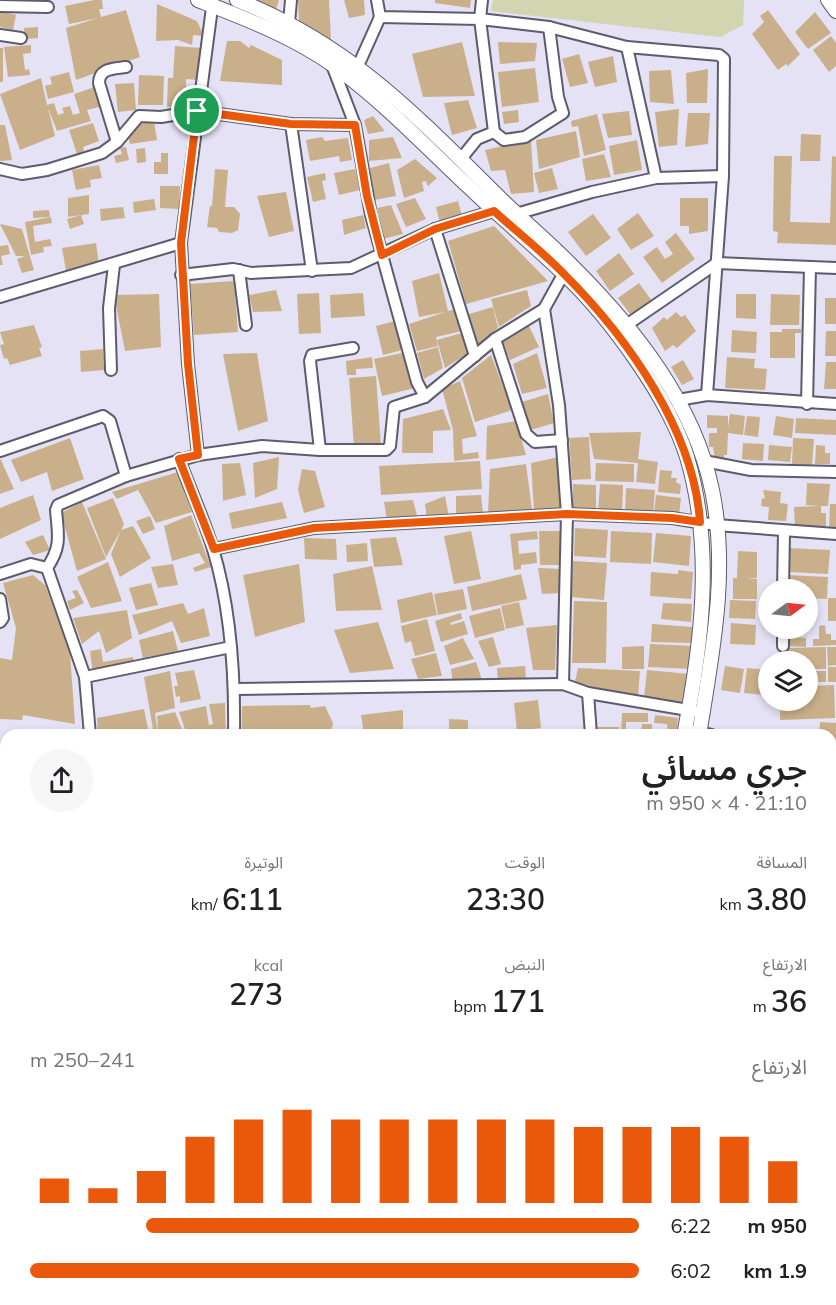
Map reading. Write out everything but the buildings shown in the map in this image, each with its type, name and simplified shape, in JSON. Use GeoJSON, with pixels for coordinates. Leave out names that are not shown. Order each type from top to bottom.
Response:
{"type":"FeatureCollection","features":[{"type":"Feature","properties":{"kind":"street"},"geometry":{"type":"LineString","coordinates":[[198,0],[212,3],[276,33],[332,65],[375,99],[564,273],[612,330],[662,402],[686,455],[700,522],[702,608],[699,645],[686,729]]}},
{"type":"Feature","properties":{"kind":"street"},"geometry":{"type":"LineString","coordinates":[[237,0],[319,39],[390,92],[574,267],[625,326],[678,400],[704,461],[712,491],[716,525],[718,603],[704,729]]}},
{"type":"Feature","properties":{"kind":"street"},"geometry":{"type":"LineString","coordinates":[[289,23],[291,0]]}},
{"type":"Feature","properties":{"kind":"street"},"geometry":{"type":"LineString","coordinates":[[358,66],[380,17],[377,0]]}},
{"type":"Feature","properties":{"kind":"street"},"geometry":{"type":"LineString","coordinates":[[482,0],[480,19],[494,132],[504,140],[525,137],[563,113],[558,97],[549,27]]}},
{"type":"Feature","properties":{"kind":"street"},"geometry":{"type":"LineString","coordinates":[[828,0],[836,10]]}},
{"type":"Feature","properties":{"kind":"street"},"geometry":{"type":"LineString","coordinates":[[198,455],[181,275],[181,243],[212,3]]}},
{"type":"Feature","properties":{"kind":"street"},"geometry":{"type":"LineString","coordinates":[[0,6],[48,7]]}},
{"type":"Feature","properties":{"kind":"street"},"geometry":{"type":"LineString","coordinates":[[380,17],[480,19],[549,27],[627,46],[719,55],[723,59],[723,176],[707,395]]}},
{"type":"Feature","properties":{"kind":"street"},"geometry":{"type":"LineString","coordinates":[[0,35],[21,38]]}},
{"type":"Feature","properties":{"kind":"street"},"geometry":{"type":"LineString","coordinates":[[627,46],[656,178]]}},
{"type":"Feature","properties":{"kind":"street"},"geometry":{"type":"LineString","coordinates":[[332,65],[355,125],[367,196],[382,255],[417,382],[425,397]]}},
{"type":"Feature","properties":{"kind":"street"},"geometry":{"type":"LineString","coordinates":[[117,142],[99,83],[99,76],[103,71],[126,67]]}},
{"type":"Feature","properties":{"kind":"street"},"geometry":{"type":"LineString","coordinates":[[0,169],[22,174],[47,170],[102,153],[117,142],[140,116],[161,117],[197,111],[291,124],[355,125]]}},
{"type":"Feature","properties":{"kind":"street"},"geometry":{"type":"LineString","coordinates":[[291,124],[312,271]]}},
{"type":"Feature","properties":{"kind":"street"},"geometry":{"type":"LineString","coordinates":[[460,160],[477,139],[494,132]]}},
{"type":"Feature","properties":{"kind":"street"},"geometry":{"type":"LineString","coordinates":[[516,214],[592,192],[656,178],[723,176]]}},
{"type":"Feature","properties":{"kind":"street"},"geometry":{"type":"LineString","coordinates":[[181,275],[239,270],[251,273],[351,268],[435,229],[494,211]]}},
{"type":"Feature","properties":{"kind":"street"},"geometry":{"type":"LineString","coordinates":[[435,229],[476,356]]}},
{"type":"Feature","properties":{"kind":"street"},"geometry":{"type":"LineString","coordinates":[[0,297],[114,265],[181,243]]}},
{"type":"Feature","properties":{"kind":"street"},"geometry":{"type":"LineString","coordinates":[[625,326],[717,263],[836,268]]}},
{"type":"Feature","properties":{"kind":"street"},"geometry":{"type":"LineString","coordinates":[[111,370],[109,308],[114,265]]}},
{"type":"Feature","properties":{"kind":"street"},"geometry":{"type":"LineString","coordinates":[[807,404],[810,267]]}},
{"type":"Feature","properties":{"kind":"street"},"geometry":{"type":"LineString","coordinates":[[239,270],[246,325]]}},
{"type":"Feature","properties":{"kind":"street"},"geometry":{"type":"LineString","coordinates":[[47,568],[56,555],[59,540],[56,510],[58,505],[126,476],[179,459],[262,446],[320,450],[386,450],[390,446],[394,407],[425,397],[495,339],[544,309],[564,273]]}},
{"type":"Feature","properties":{"kind":"street"},"geometry":{"type":"LineString","coordinates":[[544,309],[562,440],[567,514],[563,684]]}},
{"type":"Feature","properties":{"kind":"street"},"geometry":{"type":"LineString","coordinates":[[495,339],[526,434],[535,442],[562,440]]}},
{"type":"Feature","properties":{"kind":"street"},"geometry":{"type":"LineString","coordinates":[[320,450],[310,362],[316,352],[353,348]]}},
{"type":"Feature","properties":{"kind":"street"},"geometry":{"type":"LineString","coordinates":[[678,400],[707,395],[807,404],[836,404]]}},
{"type":"Feature","properties":{"kind":"street"},"geometry":{"type":"LineString","coordinates":[[0,451],[103,416],[110,421],[126,476]]}},
{"type":"Feature","properties":{"kind":"street"},"geometry":{"type":"LineString","coordinates":[[179,459],[214,549],[231,647],[235,688],[234,729]]}},
{"type":"Feature","properties":{"kind":"street"},"geometry":{"type":"LineString","coordinates":[[704,461],[751,470],[836,472]]}},
{"type":"Feature","properties":{"kind":"street"},"geometry":{"type":"LineString","coordinates":[[214,549],[314,528],[567,514],[672,518],[784,532],[836,534]]}},
{"type":"Feature","properties":{"kind":"street"},"geometry":{"type":"LineString","coordinates":[[783,579],[784,532]]}},
{"type":"Feature","properties":{"kind":"street"},"geometry":{"type":"LineString","coordinates":[[0,574],[31,564],[47,568]]}},
{"type":"Feature","properties":{"kind":"street"},"geometry":{"type":"LineString","coordinates":[[47,568],[86,677],[90,729]]}},
{"type":"Feature","properties":{"kind":"street"},"geometry":{"type":"LineString","coordinates":[[0,600],[3,618],[0,622]]}},
{"type":"Feature","properties":{"kind":"street"},"geometry":{"type":"LineString","coordinates":[[783,639],[783,646]]}},
{"type":"Feature","properties":{"kind":"street"},"geometry":{"type":"LineString","coordinates":[[86,677],[231,647]]}},
{"type":"Feature","properties":{"kind":"street"},"geometry":{"type":"LineString","coordinates":[[235,688],[327,689],[563,684],[588,693],[704,713]]}},
{"type":"Feature","properties":{"kind":"street"},"geometry":{"type":"LineString","coordinates":[[588,693],[591,729]]}},
{"type":"Feature","properties":{"kind":"green space"},"geometry":{"type":"Polygon","coordinates":[[[493,0],[744,0],[743,25],[720,37],[491,11],[493,0]]]}},
{"type":"Feature","properties":{"kind":"route"},"geometry":{"type":"LineString","coordinates":[[197,111],[291,124],[355,125],[367,196],[382,255],[435,229],[494,211],[564,273],[612,330],[648,378],[672,421],[686,455],[696,492],[700,522],[672,518],[567,514],[401,525],[314,528],[214,549],[179,459],[198,455],[181,275],[181,243],[197,111]]}}]}
